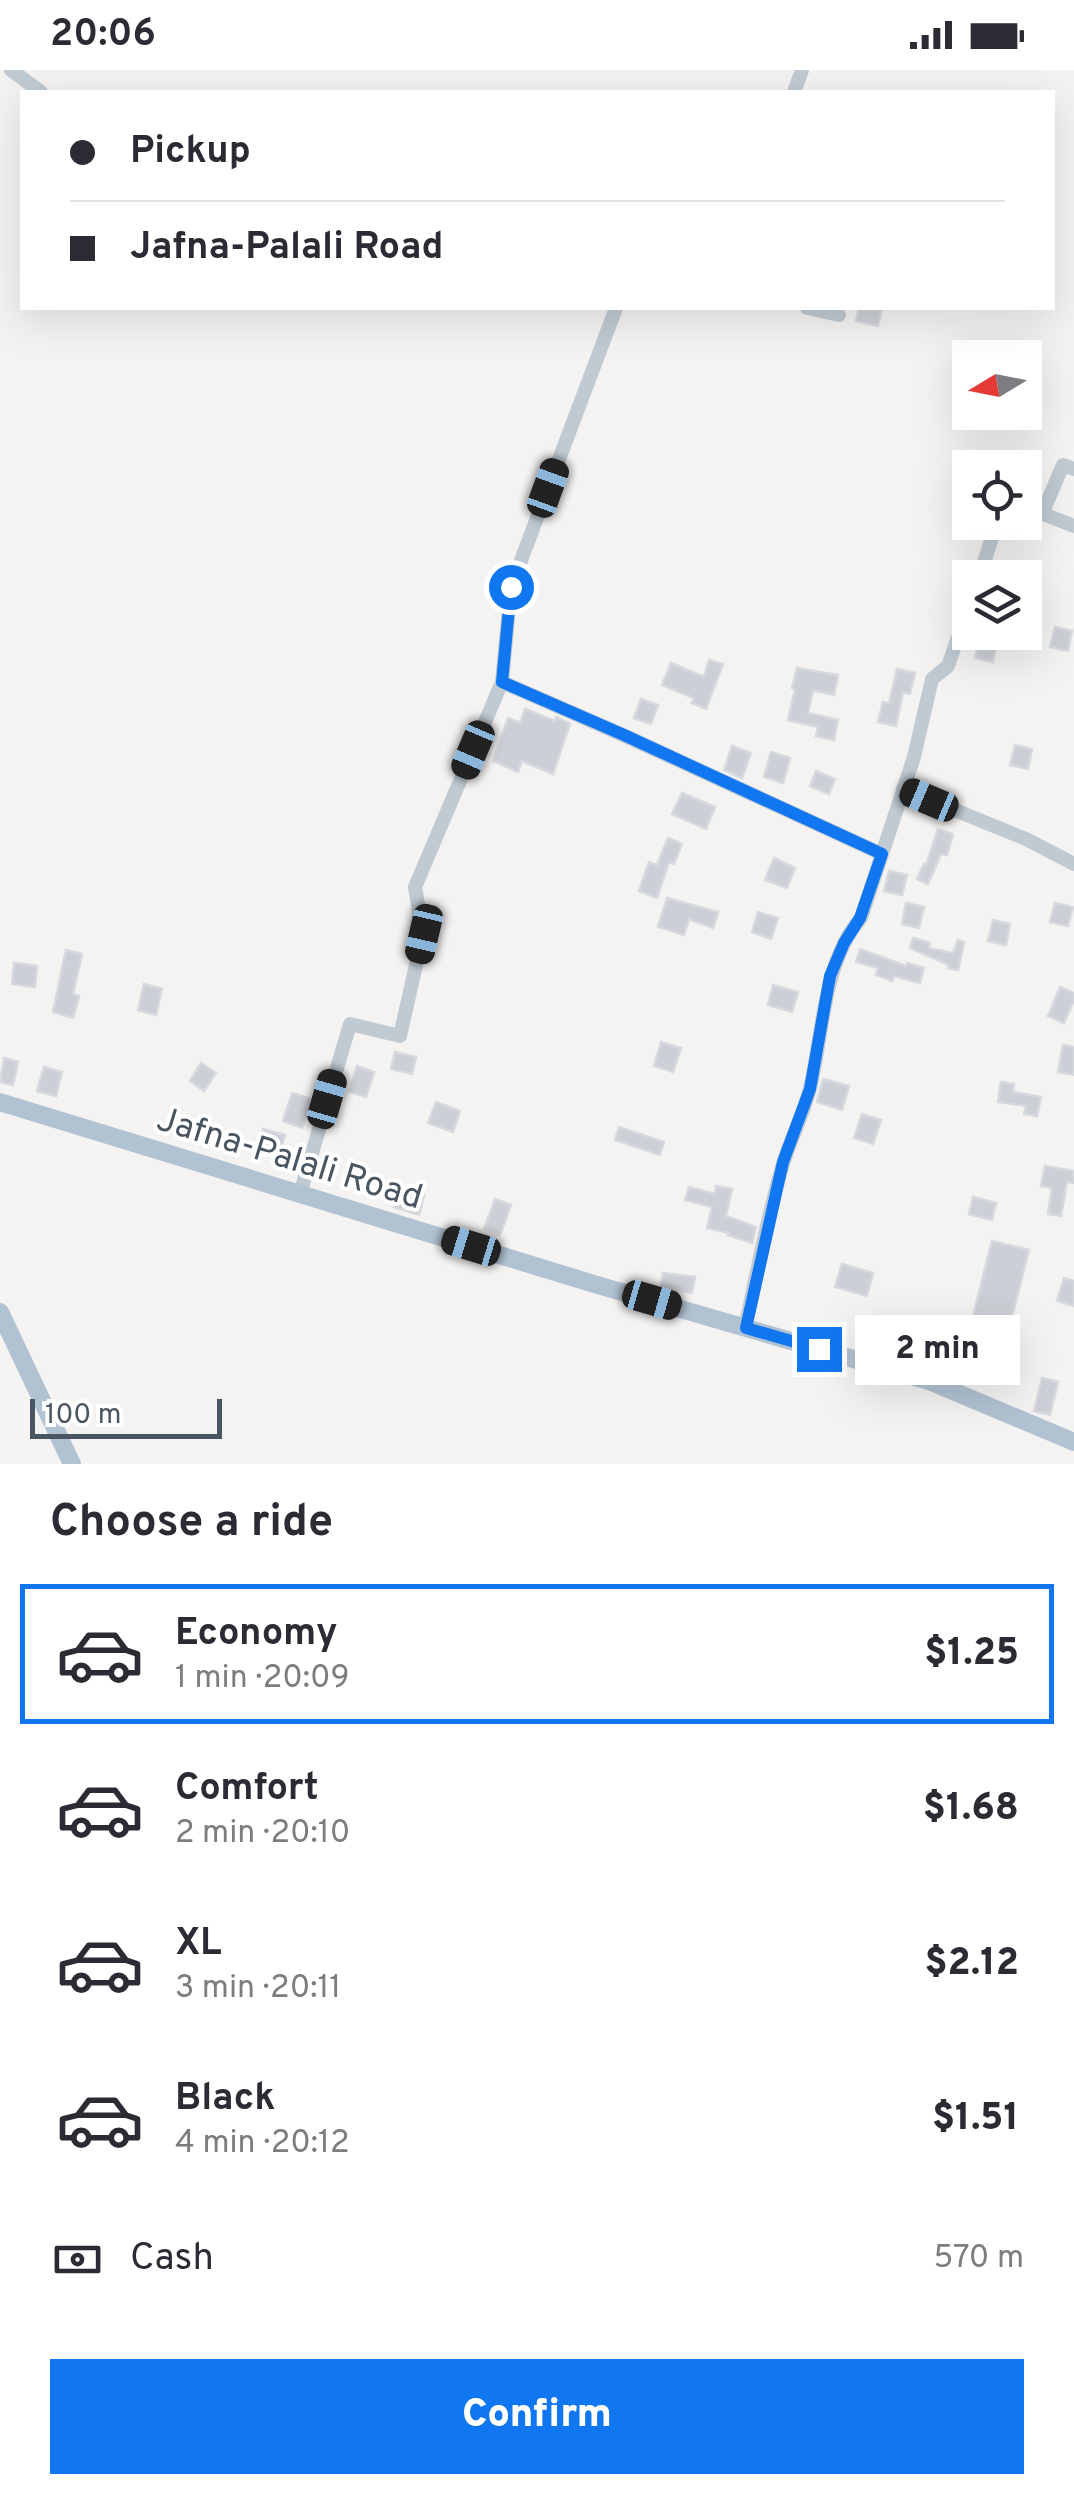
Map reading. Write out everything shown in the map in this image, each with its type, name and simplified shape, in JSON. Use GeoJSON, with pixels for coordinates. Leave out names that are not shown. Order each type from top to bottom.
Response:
{"type":"FeatureCollection","features":[{"type":"Feature","properties":{"kind":"main road","name":"Jafna-Palali Road"},"geometry":{"type":"LineString","coordinates":[[0,1102],[929,1381],[1074,1442]]}},
{"type":"Feature","properties":{"kind":"main road"},"geometry":{"type":"LineString","coordinates":[[0,1312],[72,1464]]}},
{"type":"Feature","properties":{"kind":"street"},"geometry":{"type":"LineString","coordinates":[[11,70],[39,90]]}},
{"type":"Feature","properties":{"kind":"street"},"geometry":{"type":"LineString","coordinates":[[300,1194],[350,1024],[400,1036],[424,934],[415,886],[502,682],[511,587],[615,310]]}},
{"type":"Feature","properties":{"kind":"street"},"geometry":{"type":"LineString","coordinates":[[816,310],[839,315]]}},
{"type":"Feature","properties":{"kind":"street"},"geometry":{"type":"LineString","coordinates":[[1074,469],[1063,465],[1042,514],[1074,526]]}},
{"type":"Feature","properties":{"kind":"street"},"geometry":{"type":"LineString","coordinates":[[746,1328],[783,1162],[810,1089],[830,976],[860,918],[882,854],[914,757],[932,679],[948,666],[954,650]]}},
{"type":"Feature","properties":{"kind":"street"},"geometry":{"type":"LineString","coordinates":[[502,682],[882,854]]}},
{"type":"Feature","properties":{"kind":"street"},"geometry":{"type":"LineString","coordinates":[[904,789],[1074,864]]}},
{"type":"Feature","properties":{"kind":"building"},"geometry":{"type":"Polygon","coordinates":[[[859,310],[882,310],[878,326],[856,321],[859,310]]]}},
{"type":"Feature","properties":{"kind":"building"},"geometry":{"type":"Polygon","coordinates":[[[1055,627],[1072,631],[1068,651],[1050,647],[1055,627]]]}},
{"type":"Feature","properties":{"kind":"building"},"geometry":{"type":"Polygon","coordinates":[[[977,650],[995,650],[993,662],[975,658],[977,650]]]}},
{"type":"Feature","properties":{"kind":"building"},"geometry":{"type":"Polygon","coordinates":[[[709,660],[723,664],[706,709],[692,703],[694,698],[662,685],[671,663],[704,677],[709,660]]]}},
{"type":"Feature","properties":{"kind":"building"},"geometry":{"type":"Polygon","coordinates":[[[797,668],[838,675],[834,695],[813,690],[808,713],[838,720],[834,740],[816,736],[818,727],[788,720],[797,668]]]}},
{"type":"Feature","properties":{"kind":"building"},"geometry":{"type":"Polygon","coordinates":[[[897,669],[915,673],[910,694],[903,692],[896,726],[878,722],[883,702],[889,703],[897,669]]]}},
{"type":"Feature","properties":{"kind":"building"},"geometry":{"type":"Polygon","coordinates":[[[641,699],[658,705],[651,724],[634,718],[641,699]]]}},
{"type":"Feature","properties":{"kind":"building"},"geometry":{"type":"Polygon","coordinates":[[[525,709],[570,724],[553,774],[522,761],[518,772],[493,761],[508,718],[520,723],[525,709]]]}},
{"type":"Feature","properties":{"kind":"building"},"geometry":{"type":"Polygon","coordinates":[[[1015,745],[1032,749],[1028,769],[1010,765],[1015,745]]]}},
{"type":"Feature","properties":{"kind":"building"},"geometry":{"type":"Polygon","coordinates":[[[732,746],[751,753],[742,778],[724,770],[732,746]]]}},
{"type":"Feature","properties":{"kind":"building"},"geometry":{"type":"Polygon","coordinates":[[[771,752],[790,758],[783,783],[764,777],[771,752]]]}},
{"type":"Feature","properties":{"kind":"building"},"geometry":{"type":"Polygon","coordinates":[[[816,771],[835,779],[829,794],[810,786],[816,771]]]}},
{"type":"Feature","properties":{"kind":"building"},"geometry":{"type":"Polygon","coordinates":[[[682,793],[715,807],[706,829],[672,814],[682,793]]]}},
{"type":"Feature","properties":{"kind":"building"},"geometry":{"type":"Polygon","coordinates":[[[938,829],[953,834],[947,855],[941,854],[928,884],[917,879],[938,829]]]}},
{"type":"Feature","properties":{"kind":"building"},"geometry":{"type":"Polygon","coordinates":[[[668,838],[682,844],[674,864],[669,862],[657,898],[639,891],[649,862],[657,865],[668,838]]]}},
{"type":"Feature","properties":{"kind":"building"},"geometry":{"type":"Polygon","coordinates":[[[774,858],[795,868],[787,888],[765,880],[774,858]]]}},
{"type":"Feature","properties":{"kind":"building"},"geometry":{"type":"Polygon","coordinates":[[[889,871],[907,875],[902,895],[884,891],[889,871]]]}},
{"type":"Feature","properties":{"kind":"building"},"geometry":{"type":"Polygon","coordinates":[[[667,898],[718,912],[713,928],[689,919],[684,935],[658,927],[667,898]]]}},
{"type":"Feature","properties":{"kind":"building"},"geometry":{"type":"Polygon","coordinates":[[[906,903],[924,907],[919,928],[902,924],[906,903]]]}},
{"type":"Feature","properties":{"kind":"building"},"geometry":{"type":"Polygon","coordinates":[[[1055,903],[1073,907],[1068,926],[1050,922],[1055,903]]]}},
{"type":"Feature","properties":{"kind":"building"},"geometry":{"type":"Polygon","coordinates":[[[758,912],[778,918],[771,939],[752,932],[758,912]]]}},
{"type":"Feature","properties":{"kind":"building"},"geometry":{"type":"Polygon","coordinates":[[[993,920],[1010,924],[1006,945],[988,941],[993,920]]]}},
{"type":"Feature","properties":{"kind":"building"},"geometry":{"type":"Polygon","coordinates":[[[913,938],[930,943],[929,948],[953,953],[958,940],[964,942],[958,970],[910,948],[913,938]]]}},
{"type":"Feature","properties":{"kind":"building"},"geometry":{"type":"Polygon","coordinates":[[[860,949],[906,966],[907,963],[924,968],[920,983],[894,976],[892,981],[876,975],[878,968],[856,962],[860,949]]]}},
{"type":"Feature","properties":{"kind":"building"},"geometry":{"type":"Polygon","coordinates":[[[66,950],[82,954],[73,994],[79,996],[73,1018],[53,1012],[66,950]]]}},
{"type":"Feature","properties":{"kind":"building"},"geometry":{"type":"Polygon","coordinates":[[[14,963],[37,966],[35,987],[12,984],[14,963]]]}},
{"type":"Feature","properties":{"kind":"building"},"geometry":{"type":"Polygon","coordinates":[[[144,984],[162,989],[156,1015],[138,1010],[144,984]]]}},
{"type":"Feature","properties":{"kind":"building"},"geometry":{"type":"Polygon","coordinates":[[[773,985],[798,992],[792,1012],[768,1005],[773,985]]]}},
{"type":"Feature","properties":{"kind":"building"},"geometry":{"type":"Polygon","coordinates":[[[1060,987],[1074,993],[1064,1023],[1048,1016],[1060,987]]]}},
{"type":"Feature","properties":{"kind":"building"},"geometry":{"type":"Polygon","coordinates":[[[661,1042],[681,1048],[673,1072],[654,1066],[661,1042]]]}},
{"type":"Feature","properties":{"kind":"building"},"geometry":{"type":"Polygon","coordinates":[[[1063,1045],[1074,1047],[1074,1075],[1058,1072],[1063,1045]]]}},
{"type":"Feature","properties":{"kind":"building"},"geometry":{"type":"Polygon","coordinates":[[[395,1052],[416,1057],[412,1074],[391,1069],[395,1052]]]}},
{"type":"Feature","properties":{"kind":"building"},"geometry":{"type":"Polygon","coordinates":[[[4,1058],[18,1062],[13,1085],[0,1082],[4,1058]]]}},
{"type":"Feature","properties":{"kind":"building"},"geometry":{"type":"Polygon","coordinates":[[[201,1063],[216,1073],[204,1091],[190,1081],[201,1063]]]}},
{"type":"Feature","properties":{"kind":"building"},"geometry":{"type":"Polygon","coordinates":[[[357,1066],[374,1072],[366,1097],[349,1092],[357,1066]]]}},
{"type":"Feature","properties":{"kind":"building"},"geometry":{"type":"Polygon","coordinates":[[[44,1067],[62,1072],[56,1096],[37,1091],[44,1067]]]}},
{"type":"Feature","properties":{"kind":"building"},"geometry":{"type":"Polygon","coordinates":[[[823,1079],[849,1086],[842,1110],[817,1102],[823,1079]]]}},
{"type":"Feature","properties":{"kind":"building"},"geometry":{"type":"Polygon","coordinates":[[[1001,1082],[1014,1084],[1013,1092],[1041,1097],[1037,1116],[1024,1114],[1026,1106],[998,1102],[1001,1082]]]}},
{"type":"Feature","properties":{"kind":"building"},"geometry":{"type":"Polygon","coordinates":[[[292,1093],[312,1099],[302,1128],[283,1121],[292,1093]]]}},
{"type":"Feature","properties":{"kind":"building"},"geometry":{"type":"Polygon","coordinates":[[[436,1102],[460,1111],[453,1132],[428,1123],[436,1102]]]}},
{"type":"Feature","properties":{"kind":"building"},"geometry":{"type":"Polygon","coordinates":[[[862,1114],[881,1120],[873,1144],[854,1138],[862,1114]]]}},
{"type":"Feature","properties":{"kind":"building"},"geometry":{"type":"Polygon","coordinates":[[[619,1127],[664,1142],[660,1155],[615,1140],[619,1127]]]}},
{"type":"Feature","properties":{"kind":"building"},"geometry":{"type":"Polygon","coordinates":[[[263,1129],[285,1135],[279,1157],[257,1150],[263,1129]]]}},
{"type":"Feature","properties":{"kind":"building"},"geometry":{"type":"Polygon","coordinates":[[[1045,1166],[1074,1171],[1074,1183],[1067,1182],[1061,1216],[1048,1214],[1052,1188],[1041,1186],[1045,1166]]]}},
{"type":"Feature","properties":{"kind":"building"},"geometry":{"type":"Polygon","coordinates":[[[716,1186],[732,1189],[726,1216],[756,1227],[752,1243],[707,1228],[712,1207],[685,1200],[689,1187],[715,1194],[716,1186]]]}},
{"type":"Feature","properties":{"kind":"building"},"geometry":{"type":"Polygon","coordinates":[[[400,1188],[424,1195],[419,1215],[394,1207],[400,1188]]]}},
{"type":"Feature","properties":{"kind":"building"},"geometry":{"type":"Polygon","coordinates":[[[973,1197],[996,1203],[992,1220],[969,1214],[973,1197]]]}},
{"type":"Feature","properties":{"kind":"building"},"geometry":{"type":"Polygon","coordinates":[[[495,1199],[511,1205],[500,1235],[484,1229],[495,1199]]]}},
{"type":"Feature","properties":{"kind":"building"},"geometry":{"type":"Polygon","coordinates":[[[992,1241],[1029,1250],[1009,1329],[972,1320],[992,1241]]]}},
{"type":"Feature","properties":{"kind":"building"},"geometry":{"type":"Polygon","coordinates":[[[842,1264],[873,1273],[867,1296],[835,1287],[842,1264]]]}},
{"type":"Feature","properties":{"kind":"building"},"geometry":{"type":"Polygon","coordinates":[[[663,1273],[695,1277],[692,1293],[661,1286],[663,1273]]]}},
{"type":"Feature","properties":{"kind":"building"},"geometry":{"type":"Polygon","coordinates":[[[1064,1278],[1074,1281],[1074,1306],[1057,1301],[1064,1278]]]}},
{"type":"Feature","properties":{"kind":"building"},"geometry":{"type":"Polygon","coordinates":[[[962,1335],[1010,1354],[999,1381],[938,1357],[936,1369],[923,1366],[924,1347],[955,1352],[962,1335]]]}},
{"type":"Feature","properties":{"kind":"building"},"geometry":{"type":"Polygon","coordinates":[[[1042,1378],[1058,1382],[1050,1415],[1034,1411],[1042,1378]]]}},
{"type":"Feature","properties":{"kind":"route"},"geometry":{"type":"LineString","coordinates":[[511,587],[502,682],[882,854],[860,918],[830,976],[810,1089],[783,1162],[746,1328],[819,1349]]}}]}
